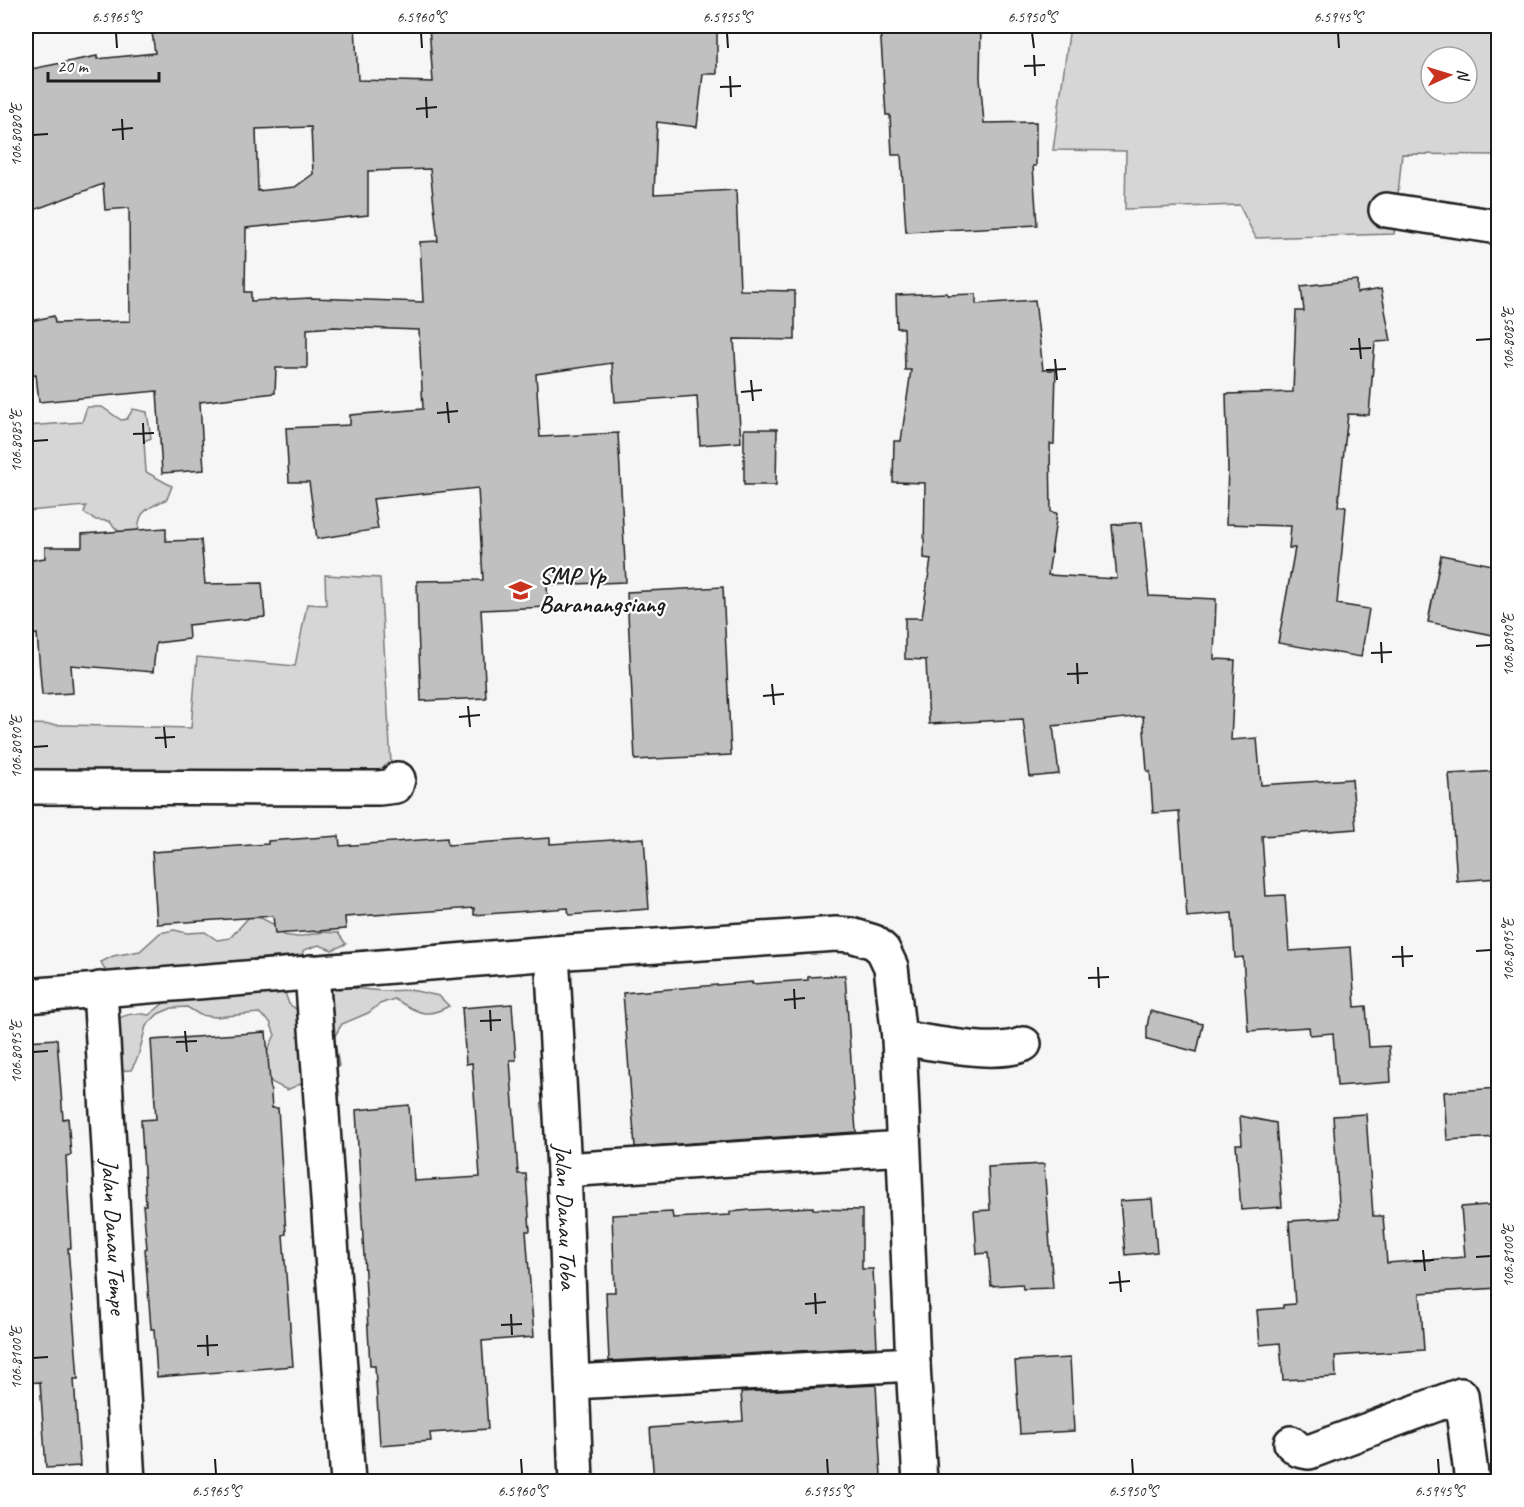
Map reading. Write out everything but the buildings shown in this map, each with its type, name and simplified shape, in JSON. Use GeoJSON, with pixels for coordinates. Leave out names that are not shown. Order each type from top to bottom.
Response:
{"type":"FeatureCollection","features":[{"type":"Feature","properties":{"kind":"street"},"geometry":{"type":"LineString","coordinates":[[1386,210],[1498,227]]}},
{"type":"Feature","properties":{"kind":"street"},"geometry":{"type":"LineString","coordinates":[[26,788],[379,789],[396,786],[398,779]]}},
{"type":"Feature","properties":{"kind":"street"},"geometry":{"type":"LineString","coordinates":[[26,996],[552,953],[836,934],[874,942],[883,950],[891,967],[899,1038],[920,1482]]}},
{"type":"Feature","properties":{"kind":"street","name":"Jalan Danau Toba"},"geometry":{"type":"LineString","coordinates":[[552,953],[564,1170],[576,1482]]}},
{"type":"Feature","properties":{"kind":"street"},"geometry":{"type":"LineString","coordinates":[[312,972],[348,1482]]}},
{"type":"Feature","properties":{"kind":"street","name":"Jalan Danau Tempe"},"geometry":{"type":"LineString","coordinates":[[100,990],[128,1482]]}},
{"type":"Feature","properties":{"kind":"street"},"geometry":{"type":"LineString","coordinates":[[899,1038],[990,1050],[1005,1050],[1024,1044]]}},
{"type":"Feature","properties":{"kind":"street"},"geometry":{"type":"LineString","coordinates":[[564,1170],[903,1149]]}},
{"type":"Feature","properties":{"kind":"street"},"geometry":{"type":"LineString","coordinates":[[573,1382],[913,1364]]}},
{"type":"Feature","properties":{"kind":"street"},"geometry":{"type":"LineString","coordinates":[[1291,1443],[1299,1450],[1309,1452],[1461,1395],[1472,1482]]}},
{"type":"Feature","properties":{"kind":"shaded area"},"geometry":{"type":"Polygon","coordinates":[[[1070,26],[1498,26],[1496,155],[1402,154],[1394,234],[1256,238],[1239,205],[1125,209],[1126,151],[1053,150],[1070,26]]]}},
{"type":"Feature","properties":{"kind":"shaded area"},"geometry":{"type":"Polygon","coordinates":[[[87,407],[102,407],[121,420],[127,419],[133,409],[147,412],[151,438],[144,441],[146,472],[172,486],[167,499],[148,509],[141,516],[138,529],[139,538],[119,532],[109,521],[96,520],[84,513],[86,506],[27,511],[26,426],[82,422],[87,407]]]}},
{"type":"Feature","properties":{"kind":"shaded area"},"geometry":{"type":"Polygon","coordinates":[[[325,575],[380,578],[392,780],[26,803],[26,724],[191,728],[197,657],[295,666],[307,604],[326,605],[325,575]]]}},
{"type":"Feature","properties":{"kind":"shaded area"},"geometry":{"type":"Polygon","coordinates":[[[249,917],[261,918],[273,924],[283,935],[297,937],[323,932],[338,933],[346,944],[332,950],[319,945],[304,950],[284,990],[289,1004],[302,1013],[328,991],[340,987],[383,991],[411,990],[439,996],[449,1006],[427,1013],[415,1010],[394,999],[380,1004],[368,1013],[342,1024],[334,1037],[339,1066],[329,1077],[314,1078],[287,1090],[273,1083],[262,1073],[263,1059],[275,1035],[270,1022],[259,1013],[215,1017],[200,1015],[187,1007],[172,1008],[158,1014],[146,1026],[138,1057],[131,1070],[115,1071],[110,1024],[129,1015],[149,1015],[170,998],[108,975],[101,962],[113,956],[140,951],[160,933],[174,930],[187,933],[205,932],[217,940],[230,938],[249,917]]]}},
{"type":"Feature","properties":{"kind":"place","name":"SMP Yp Baranangsiang"},"geometry":{"type":"Point","coordinates":[521,590]}}]}
